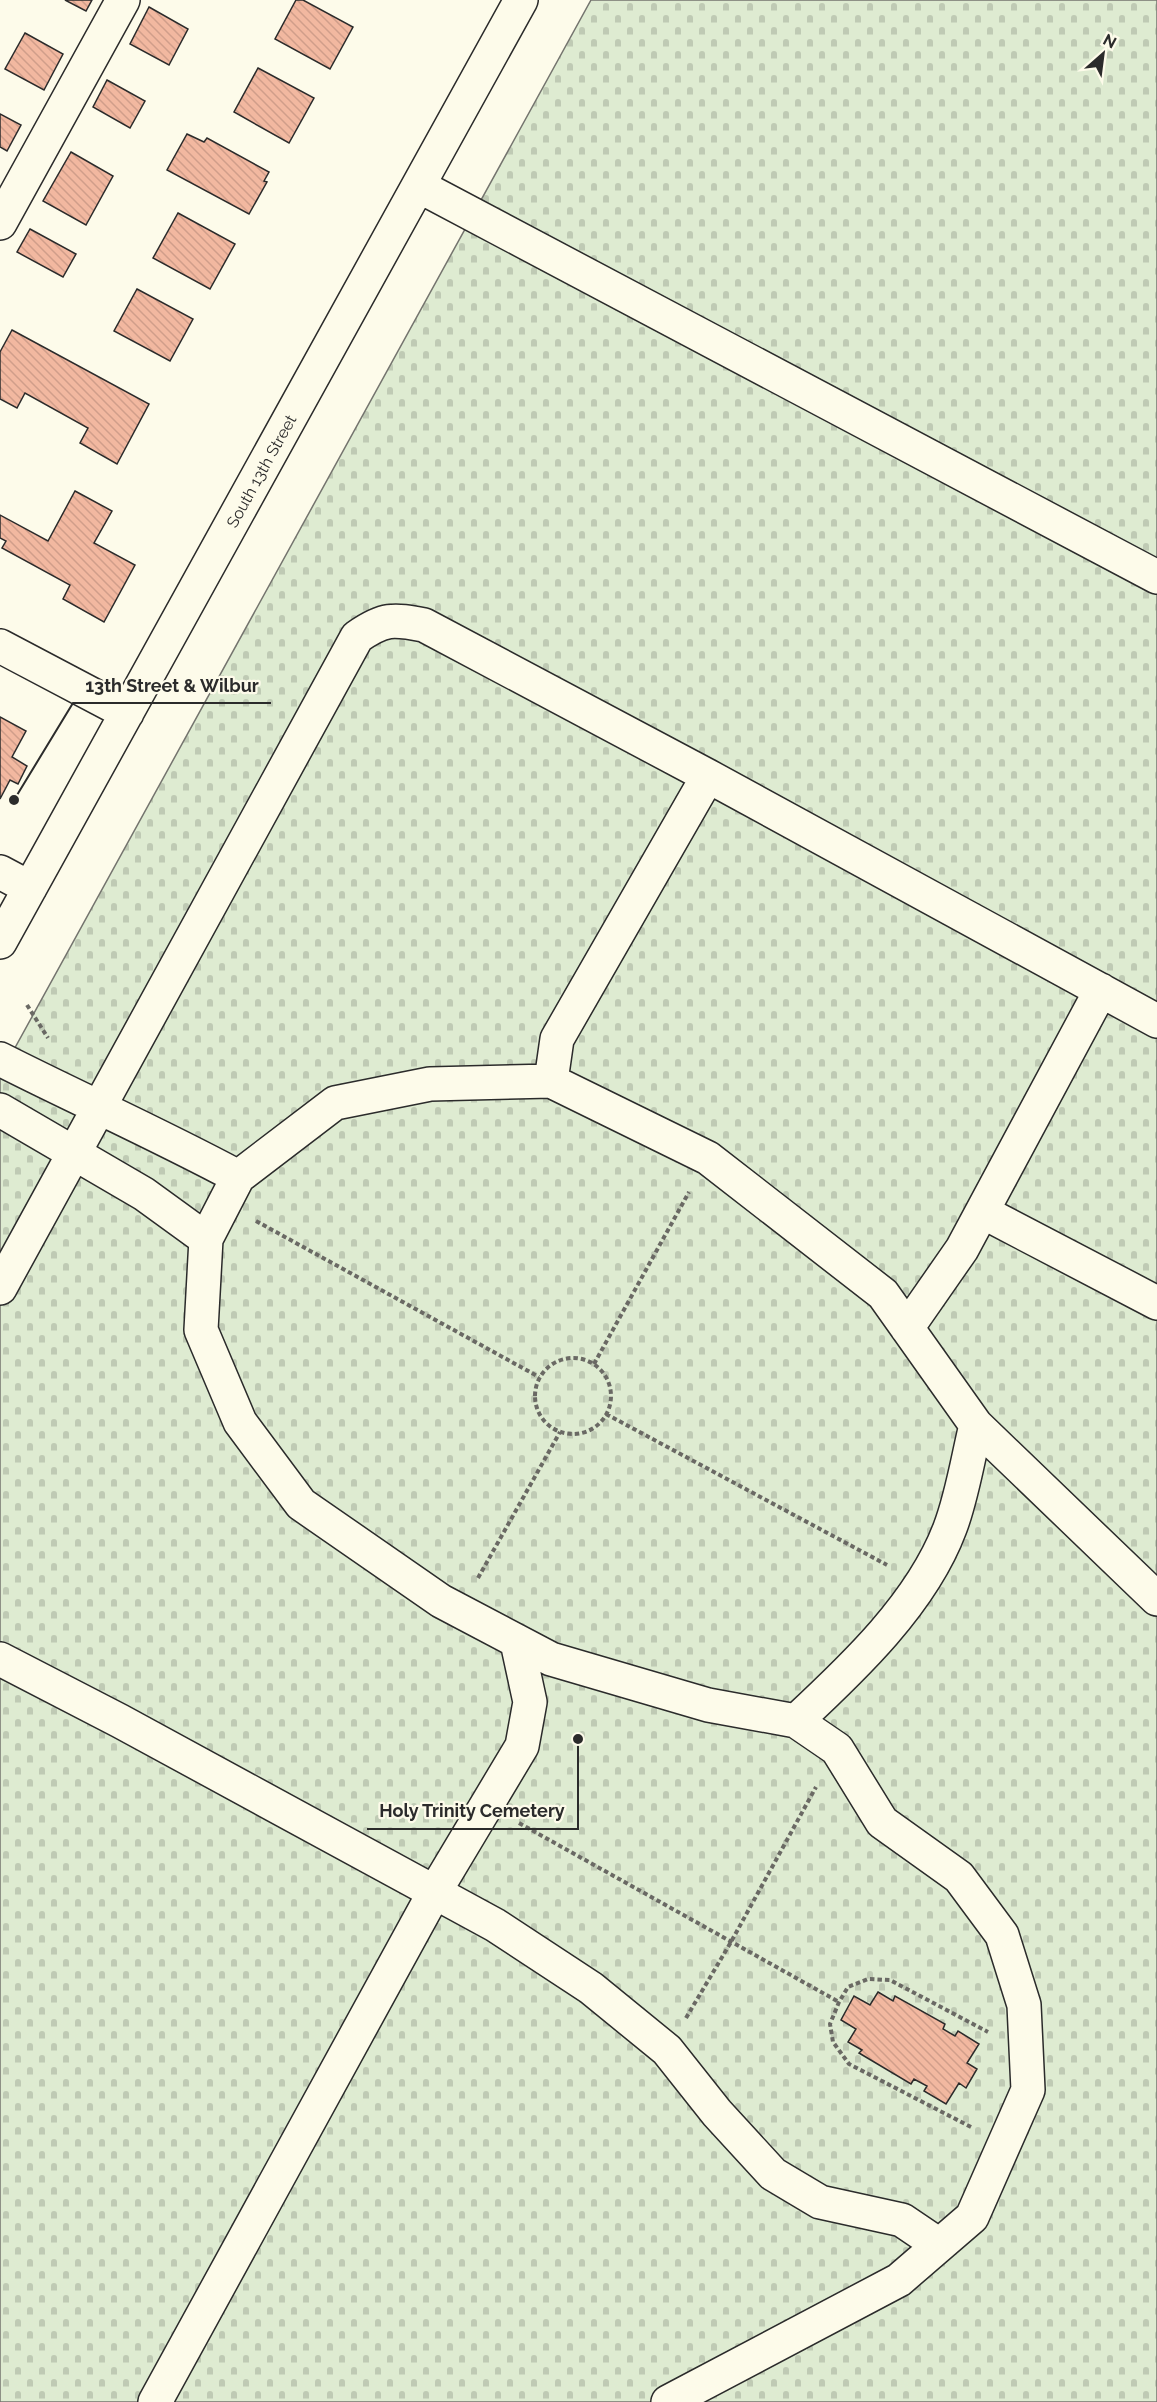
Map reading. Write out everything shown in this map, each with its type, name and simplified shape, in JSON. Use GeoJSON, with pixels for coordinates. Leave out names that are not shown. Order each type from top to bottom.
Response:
{"type":"FeatureCollection","features":[{"type":"Feature","properties":{"kind":"street"},"geometry":{"type":"LineString","coordinates":[[0,223],[123,0]]}},
{"type":"Feature","properties":{"kind":"street","name":"South 13th Street"},"geometry":{"type":"LineString","coordinates":[[0,942],[521,0]]}},
{"type":"Feature","properties":{"kind":"street"},"geometry":{"type":"LineString","coordinates":[[418,186],[1157,577]]}},
{"type":"Feature","properties":{"kind":"street"},"geometry":{"type":"LineString","coordinates":[[0,1288],[357,637],[375,624],[398,620],[424,625],[708,776],[1157,1021]]}},
{"type":"Feature","properties":{"kind":"street"},"geometry":{"type":"LineString","coordinates":[[0,646],[127,713]]}},
{"type":"Feature","properties":{"kind":"street"},"geometry":{"type":"LineString","coordinates":[[551,1081],[557,1039],[708,776]]}},
{"type":"Feature","properties":{"kind":"street"},"geometry":{"type":"LineString","coordinates":[[0,872],[30,888]]}},
{"type":"Feature","properties":{"kind":"street"},"geometry":{"type":"LineString","coordinates":[[906,1328],[962,1250],[1101,990]]}},
{"type":"Feature","properties":{"kind":"street"},"geometry":{"type":"LineString","coordinates":[[0,1059],[100,1109],[172,1141],[231,1190]]}},
{"type":"Feature","properties":{"kind":"street"},"geometry":{"type":"LineString","coordinates":[[668,2402],[899,2280],[972,2217],[1028,2090],[1024,2005],[1002,1935],[959,1877],[882,1822],[837,1749],[796,1721],[708,1705],[550,1659],[441,1601],[301,1504],[240,1422],[201,1330],[206,1239],[231,1190],[334,1104],[430,1084],[551,1081],[708,1158],[884,1294],[976,1425],[1157,1599]]}},
{"type":"Feature","properties":{"kind":"street"},"geometry":{"type":"LineString","coordinates":[[0,1110],[144,1194],[206,1239]]}},
{"type":"Feature","properties":{"kind":"street"},"geometry":{"type":"LineString","coordinates":[[982,1212],[1157,1303]]}},
{"type":"Feature","properties":{"kind":"street"},"geometry":{"type":"LineString","coordinates":[[796,1721],[854,1667],[922,1584],[951,1528],[976,1425]]}},
{"type":"Feature","properties":{"kind":"street"},"geometry":{"type":"LineString","coordinates":[[155,2402],[434,1893],[522,1746],[530,1701],[518,1642]]}},
{"type":"Feature","properties":{"kind":"street"},"geometry":{"type":"LineString","coordinates":[[0,1659],[120,1721],[495,1925],[591,1988],[667,2050],[717,2113],[773,2174],[820,2202],[902,2220],[939,2245]]}},
{"type":"Feature","properties":{"kind":"path"},"geometry":{"type":"LineString","coordinates":[[594,1364],[708,1158]]}},
{"type":"Feature","properties":{"kind":"path"},"geometry":{"type":"LineString","coordinates":[[231,1190],[539,1377]]}},
{"type":"Feature","properties":{"kind":"path"},"geometry":{"type":"LineString","coordinates":[[563,1359],[579,1359],[594,1364],[605,1376],[611,1390],[610,1406],[602,1420],[590,1430],[575,1434],[560,1432],[548,1426],[537,1409],[535,1390],[539,1377],[549,1366],[563,1359]]}},
{"type":"Feature","properties":{"kind":"path"},"geometry":{"type":"LineString","coordinates":[[606,1414],[922,1584]]}},
{"type":"Feature","properties":{"kind":"path"},"geometry":{"type":"LineString","coordinates":[[460,1611],[560,1432]]}},
{"type":"Feature","properties":{"kind":"path"},"geometry":{"type":"LineString","coordinates":[[667,2050],[731,1942],[837,1749]]}},
{"type":"Feature","properties":{"kind":"path"},"geometry":{"type":"LineString","coordinates":[[487,1805],[839,2002]]}},
{"type":"Feature","properties":{"kind":"path"},"geometry":{"type":"LineString","coordinates":[[1004,2144],[849,2064],[833,2042],[830,2024],[848,1987],[868,1979],[890,1980],[1026,2052]]}},
{"type":"Feature","properties":{"kind":"green space"},"geometry":{"type":"Polygon","coordinates":[[[591,0],[1157,0],[1157,2402],[0,2402],[0,1075],[591,0]]]}},
{"type":"Feature","properties":{"kind":"building"},"geometry":{"type":"Polygon","coordinates":[[[65,0],[92,0],[86,11],[65,0]]]}},
{"type":"Feature","properties":{"kind":"building"},"geometry":{"type":"Polygon","coordinates":[[[296,0],[303,0],[353,27],[330,69],[275,39],[296,0]]]}},
{"type":"Feature","properties":{"kind":"building"},"geometry":{"type":"Polygon","coordinates":[[[149,7],[188,29],[169,65],[130,44],[149,7]]]}},
{"type":"Feature","properties":{"kind":"building"},"geometry":{"type":"Polygon","coordinates":[[[25,33],[63,54],[44,90],[5,69],[25,33]]]}},
{"type":"Feature","properties":{"kind":"building"},"geometry":{"type":"Polygon","coordinates":[[[258,68],[314,98],[289,143],[234,112],[258,68]]]}},
{"type":"Feature","properties":{"kind":"building"},"geometry":{"type":"Polygon","coordinates":[[[107,80],[145,101],[130,128],[93,107],[107,80]]]}},
{"type":"Feature","properties":{"kind":"building"},"geometry":{"type":"Polygon","coordinates":[[[0,114],[21,125],[7,151],[0,147],[0,114]]]}},
{"type":"Feature","properties":{"kind":"building"},"geometry":{"type":"Polygon","coordinates":[[[187,134],[204,142],[207,138],[269,172],[264,181],[267,182],[249,214],[167,170],[187,134]]]}},
{"type":"Feature","properties":{"kind":"building"},"geometry":{"type":"Polygon","coordinates":[[[71,152],[113,176],[86,225],[43,201],[71,152]]]}},
{"type":"Feature","properties":{"kind":"building"},"geometry":{"type":"Polygon","coordinates":[[[178,213],[235,244],[210,289],[153,258],[178,213]]]}},
{"type":"Feature","properties":{"kind":"building"},"geometry":{"type":"Polygon","coordinates":[[[30,229],[76,254],[63,277],[17,252],[30,229]]]}},
{"type":"Feature","properties":{"kind":"building"},"geometry":{"type":"Polygon","coordinates":[[[137,289],[193,319],[170,361],[114,331],[137,289]]]}},
{"type":"Feature","properties":{"kind":"building"},"geometry":{"type":"Polygon","coordinates":[[[12,330],[149,404],[117,464],[80,443],[88,428],[25,393],[17,408],[0,399],[0,352],[12,330]]]}},
{"type":"Feature","properties":{"kind":"building"},"geometry":{"type":"Polygon","coordinates":[[[75,491],[112,511],[94,543],[135,565],[104,622],[63,599],[70,585],[2,548],[6,541],[0,538],[0,515],[48,541],[75,491]]]}},
{"type":"Feature","properties":{"kind":"building"},"geometry":{"type":"Polygon","coordinates":[[[0,717],[26,731],[12,757],[27,766],[18,784],[10,780],[0,799],[0,717]]]}},
{"type":"Feature","properties":{"kind":"building"},"geometry":{"type":"Polygon","coordinates":[[[878,1992],[893,2001],[895,1996],[945,2024],[943,2029],[955,2036],[958,2031],[979,2044],[967,2063],[977,2069],[966,2088],[959,2083],[946,2104],[924,2091],[927,2086],[914,2079],[911,2084],[859,2053],[862,2050],[848,2042],[856,2029],[841,2020],[854,1996],[870,2005],[878,1992]]]}},
{"type":"Feature","properties":{"kind":"place","name":"13th Street & Wilbur"},"geometry":{"type":"Point","coordinates":[14,800]}},
{"type":"Feature","properties":{"kind":"place","name":"Holy Trinity Cemetery"},"geometry":{"type":"Point","coordinates":[578,1739]}}]}
